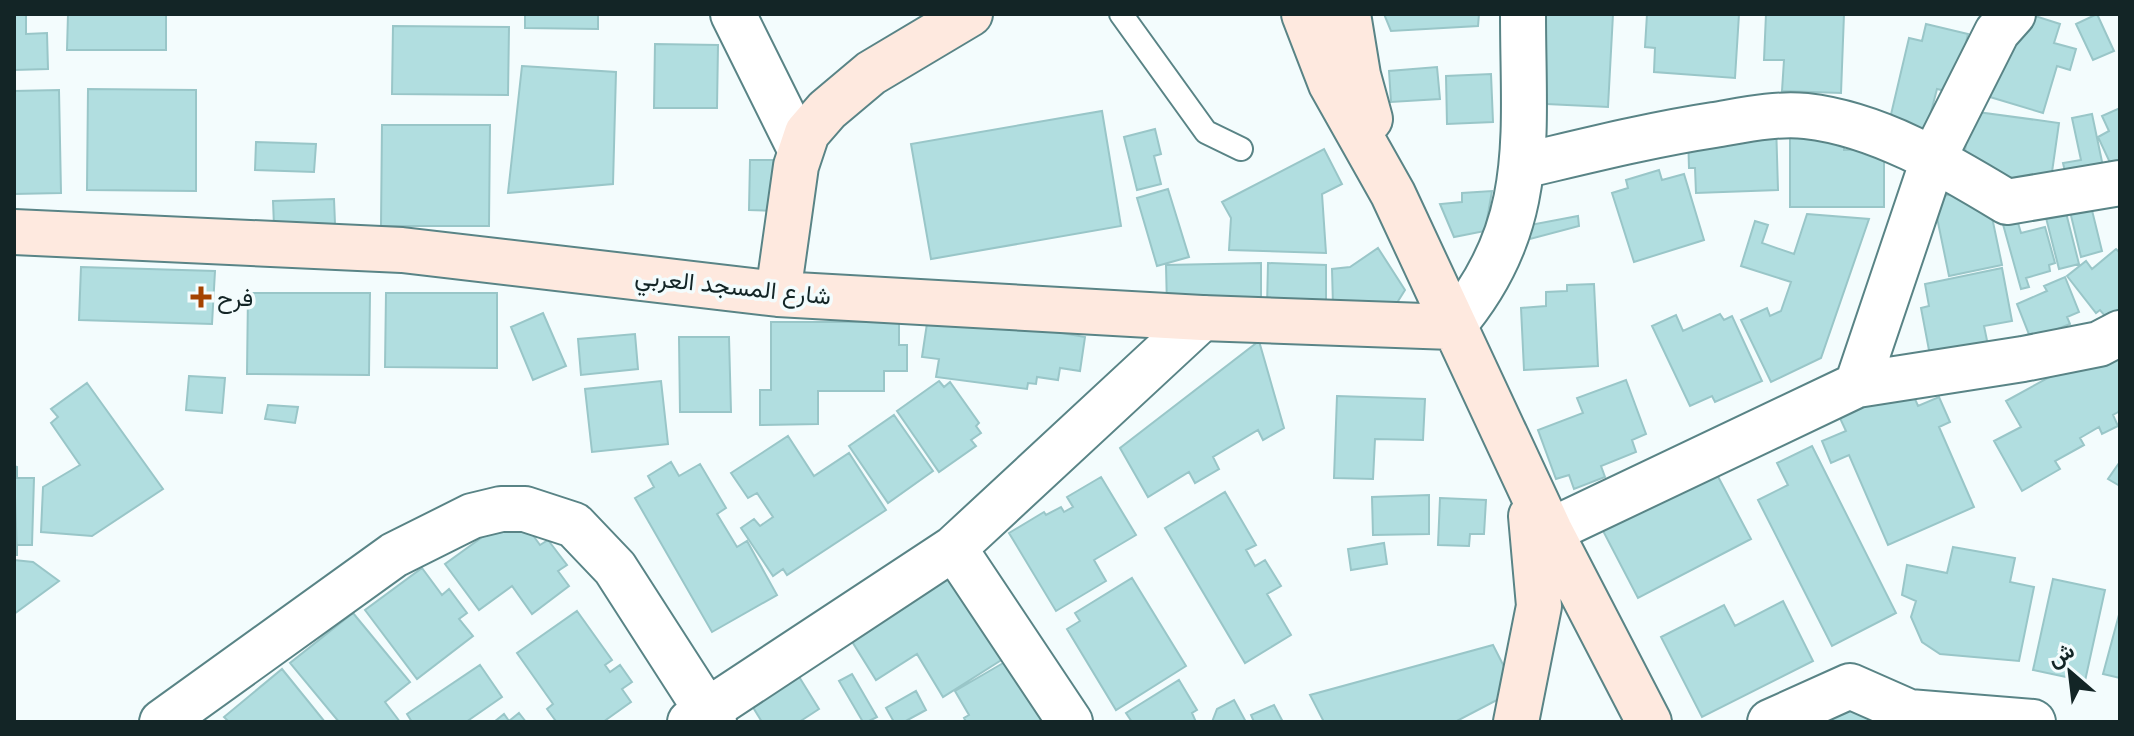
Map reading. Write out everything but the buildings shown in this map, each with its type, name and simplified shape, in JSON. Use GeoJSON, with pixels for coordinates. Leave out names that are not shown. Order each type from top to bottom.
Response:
{"type":"FeatureCollection","features":[{"type":"Feature","properties":{"kind":"street"},"geometry":{"type":"LineString","coordinates":[[733,14],[799,147]]}},
{"type":"Feature","properties":{"kind":"street"},"geometry":{"type":"LineString","coordinates":[[778,294],[799,147],[818,119],[849,90],[934,27],[970,14]]}},
{"type":"Feature","properties":{"kind":"street"},"geometry":{"type":"LineString","coordinates":[[1304,14],[1331,84],[1393,194],[1452,327],[1641,720]]}},
{"type":"Feature","properties":{"kind":"street"},"geometry":{"type":"LineString","coordinates":[[1348,14],[1358,75],[1393,194]]}},
{"type":"Feature","properties":{"kind":"street"},"geometry":{"type":"LineString","coordinates":[[1452,327],[1489,279],[1512,225],[1522,166],[1523,14]]}},
{"type":"Feature","properties":{"kind":"street"},"geometry":{"type":"LineString","coordinates":[[1857,385],[1934,157],[1997,32],[2013,14]]}},
{"type":"Feature","properties":{"kind":"street"},"geometry":{"type":"LineString","coordinates":[[1522,166],[1660,133],[1759,117],[1806,116],[1885,137],[1934,157],[2007,202],[2120,183]]}},
{"type":"Feature","properties":{"kind":"street","name":"شارع المسجد العربي"},"geometry":{"type":"LineString","coordinates":[[14,232],[402,250],[778,294],[1202,318],[1452,327]]}},
{"type":"Feature","properties":{"kind":"street"},"geometry":{"type":"LineString","coordinates":[[162,722],[394,555],[472,516],[501,509],[525,509],[574,525],[615,568],[704,718],[954,548],[1202,318]]}},
{"type":"Feature","properties":{"kind":"street"},"geometry":{"type":"LineString","coordinates":[[1550,531],[1857,385],[2099,344],[2120,333]]}},
{"type":"Feature","properties":{"kind":"street"},"geometry":{"type":"LineString","coordinates":[[1516,722],[1539,606],[1532,522],[1521,467]]}},
{"type":"Feature","properties":{"kind":"street"},"geometry":{"type":"LineString","coordinates":[[954,548],[1070,722]]}},
{"type":"Feature","properties":{"kind":"street"},"geometry":{"type":"LineString","coordinates":[[1770,722],[1850,686],[1909,712],[2033,722]]}},
{"type":"Feature","properties":{"kind":"lane"},"geometry":{"type":"LineString","coordinates":[[1121,14],[1206,132],[1241,149]]}},
{"type":"Feature","properties":{"kind":"place","name":"فرح"},"geometry":{"type":"Point","coordinates":[201,297]}}]}
